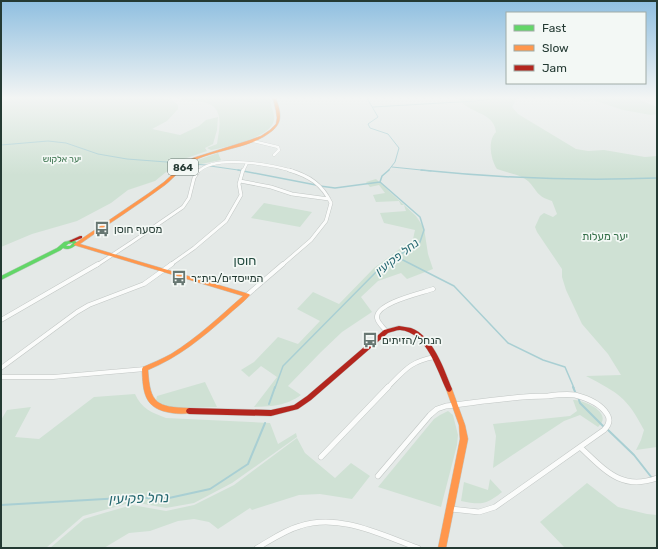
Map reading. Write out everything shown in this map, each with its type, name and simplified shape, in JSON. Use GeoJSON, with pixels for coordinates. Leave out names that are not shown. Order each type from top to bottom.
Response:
{"type":"FeatureCollection","features":[{"type":"Feature","properties":{"kind":"main road","name":"864"},"geometry":{"type":"LineString","coordinates":[[1,279],[64,245],[65,248],[74,245],[162,184],[190,160],[214,151],[247,142],[265,133],[274,124]]}},
{"type":"Feature","properties":{"kind":"main road","name":"864"},"geometry":{"type":"LineString","coordinates":[[1,279],[74,245],[163,185],[193,160],[210,153],[253,141],[269,132],[277,124]]}},
{"type":"Feature","properties":{"kind":"main road"},"geometry":{"type":"LineString","coordinates":[[74,245],[247,295]]}},
{"type":"Feature","properties":{"kind":"main road"},"geometry":{"type":"LineString","coordinates":[[247,295],[173,356],[162,363],[145,369],[146,396],[154,404],[164,410],[261,413],[280,412],[296,407],[309,398],[386,331],[398,328],[410,329],[416,332],[425,340],[435,357],[462,425],[463,445],[442,548]]}},
{"type":"Feature","properties":{"kind":"street"},"geometry":{"type":"LineString","coordinates":[[253,141],[278,147],[280,150],[274,155]]}},
{"type":"Feature","properties":{"kind":"street"},"geometry":{"type":"LineString","coordinates":[[1,320],[110,256],[163,222],[190,198],[194,176],[199,168],[209,164],[223,162],[247,163],[286,169],[309,177],[323,188],[331,203],[326,221],[311,240],[247,295]]}},
{"type":"Feature","properties":{"kind":"street"},"geometry":{"type":"LineString","coordinates":[[1,368],[77,312],[90,305],[144,284],[164,271],[226,221],[241,195],[241,174],[247,163]]}},
{"type":"Feature","properties":{"kind":"street"},"geometry":{"type":"LineString","coordinates":[[240,181],[271,187],[292,194],[329,199]]}},
{"type":"Feature","properties":{"kind":"street"},"geometry":{"type":"LineString","coordinates":[[386,331],[380,326],[377,319],[378,312],[381,308],[388,304],[433,289]]}},
{"type":"Feature","properties":{"kind":"street"},"geometry":{"type":"LineString","coordinates":[[320,457],[411,364],[422,359],[435,357]]}},
{"type":"Feature","properties":{"kind":"street"},"geometry":{"type":"LineString","coordinates":[[1,377],[53,377],[145,369]]}},
{"type":"Feature","properties":{"kind":"street"},"geometry":{"type":"LineString","coordinates":[[378,476],[430,415],[438,409],[455,405],[530,396],[574,395],[582,396],[595,402],[607,414],[609,419],[608,426],[604,430],[490,510],[477,512],[450,509]]}},
{"type":"Feature","properties":{"kind":"street"},"geometry":{"type":"LineString","coordinates":[[580,447],[617,478],[633,483],[641,483],[657,478]]}},
{"type":"Feature","properties":{"kind":"street"},"geometry":{"type":"LineString","coordinates":[[257,548],[292,528],[316,521],[329,520],[356,526],[418,548]]}},
{"type":"Feature","properties":{"kind":"green space","name":"יער אלקוש"},"geometry":{"type":"Polygon","coordinates":[[[1,124],[162,124],[152,129],[180,135],[202,124],[217,124],[213,144],[205,148],[207,151],[181,160],[155,181],[128,190],[111,203],[77,221],[32,234],[1,247],[1,124]]]}},
{"type":"Feature","properties":{"kind":"green space"},"geometry":{"type":"Polygon","coordinates":[[[219,124],[272,124],[265,132],[257,137],[237,144],[211,150],[207,148],[217,144],[219,124]]]}},
{"type":"Feature","properties":{"kind":"green space","name":"יער מעלות"},"geometry":{"type":"Polygon","coordinates":[[[493,124],[534,124],[576,149],[588,151],[604,150],[645,157],[657,156],[657,447],[636,450],[644,430],[632,410],[621,397],[586,376],[621,375],[608,354],[582,324],[566,290],[562,277],[562,269],[535,227],[540,216],[544,213],[553,217],[557,214],[552,201],[540,195],[525,179],[497,169],[493,161],[491,150],[493,136],[496,132],[493,124]]]}},
{"type":"Feature","properties":{"kind":"green space"},"geometry":{"type":"Polygon","coordinates":[[[218,153],[221,160],[201,164],[189,175],[179,174],[192,162],[218,153]]]}},
{"type":"Feature","properties":{"kind":"green space"},"geometry":{"type":"Polygon","coordinates":[[[376,179],[416,216],[424,228],[428,254],[433,269],[407,279],[401,273],[378,281],[361,297],[372,312],[342,332],[288,386],[301,395],[279,405],[254,407],[277,377],[261,366],[249,377],[241,370],[254,362],[278,337],[298,344],[320,321],[297,309],[313,292],[339,304],[374,268],[413,239],[415,230],[384,223],[380,213],[406,211],[404,205],[401,205],[399,201],[376,202],[373,195],[385,193],[379,185],[370,187],[366,182],[376,179]]]}},
{"type":"Feature","properties":{"kind":"green space"},"geometry":{"type":"Polygon","coordinates":[[[264,203],[312,212],[300,227],[251,218],[264,203]]]}},
{"type":"Feature","properties":{"kind":"green space"},"geometry":{"type":"Polygon","coordinates":[[[205,382],[217,407],[176,408],[165,406],[156,400],[157,396],[205,382]]]}},
{"type":"Feature","properties":{"kind":"green space"},"geometry":{"type":"Polygon","coordinates":[[[135,394],[140,403],[156,414],[166,418],[270,423],[278,444],[296,433],[297,437],[232,483],[194,503],[166,508],[133,502],[83,516],[46,548],[1,548],[1,420],[7,410],[31,407],[15,437],[39,439],[94,397],[135,394]]]}},
{"type":"Feature","properties":{"kind":"green space"},"geometry":{"type":"Polygon","coordinates":[[[573,400],[584,402],[596,408],[600,412],[603,417],[602,422],[598,427],[580,415],[564,421],[493,468],[496,436],[493,424],[570,416],[577,411],[573,400]]]}},
{"type":"Feature","properties":{"kind":"green space"},"geometry":{"type":"Polygon","coordinates":[[[448,411],[453,415],[458,435],[457,445],[441,507],[378,487],[434,419],[448,411]]]}},
{"type":"Feature","properties":{"kind":"green space"},"geometry":{"type":"Polygon","coordinates":[[[297,438],[305,453],[335,478],[351,463],[370,476],[352,499],[320,494],[299,495],[252,510],[250,508],[218,529],[209,522],[194,519],[178,521],[150,531],[129,533],[104,548],[50,548],[84,519],[104,513],[132,505],[166,511],[194,505],[234,485],[297,438]]]}},
{"type":"Feature","properties":{"kind":"green space"},"geometry":{"type":"Polygon","coordinates":[[[490,479],[502,492],[483,503],[461,501],[464,482],[488,490],[490,479]]]}},
{"type":"Feature","properties":{"kind":"green space"},"geometry":{"type":"Polygon","coordinates":[[[587,483],[618,507],[657,515],[657,548],[565,548],[540,522],[587,483]]]}},
{"type":"Feature","properties":{"kind":"waterway","name":"נחל פקיעין"},"geometry":{"type":"LineString","coordinates":[[369,124],[370,128],[388,134],[399,148],[395,162],[388,171]]}},
{"type":"Feature","properties":{"kind":"waterway"},"geometry":{"type":"LineString","coordinates":[[1,145],[48,141],[66,143],[98,154],[127,159],[206,165]]}},
{"type":"Feature","properties":{"kind":"waterway"},"geometry":{"type":"LineString","coordinates":[[210,166],[238,170]]}},
{"type":"Feature","properties":{"kind":"waterway"},"geometry":{"type":"LineString","coordinates":[[392,167],[422,170]]}},
{"type":"Feature","properties":{"kind":"waterway"},"geometry":{"type":"LineString","coordinates":[[238,170],[245,171]]}},
{"type":"Feature","properties":{"kind":"waterway"},"geometry":{"type":"LineString","coordinates":[[238,170],[316,185]]}},
{"type":"Feature","properties":{"kind":"waterway"},"geometry":{"type":"LineString","coordinates":[[422,170],[539,178],[657,178]]}},
{"type":"Feature","properties":{"kind":"waterway"},"geometry":{"type":"LineString","coordinates":[[422,170],[431,171]]}},
{"type":"Feature","properties":{"kind":"waterway","name":"נחל פקיעין"},"geometry":{"type":"LineString","coordinates":[[380,182],[382,176],[388,171]]}},
{"type":"Feature","properties":{"kind":"waterway","name":"נחל פקיעין"},"geometry":{"type":"LineString","coordinates":[[275,388],[283,366],[382,266],[420,242],[424,230],[420,217],[380,182]]}},
{"type":"Feature","properties":{"kind":"waterway"},"geometry":{"type":"LineString","coordinates":[[320,186],[335,188],[380,182]]}},
{"type":"Feature","properties":{"kind":"waterway"},"geometry":{"type":"LineString","coordinates":[[397,257],[454,286],[508,343],[543,360],[565,367],[574,388]]}},
{"type":"Feature","properties":{"kind":"waterway","name":"נחל פקיעין"},"geometry":{"type":"LineString","coordinates":[[269,404],[275,387]]}},
{"type":"Feature","properties":{"kind":"waterway"},"geometry":{"type":"LineString","coordinates":[[573,387],[576,394]]}},
{"type":"Feature","properties":{"kind":"waterway"},"geometry":{"type":"LineString","coordinates":[[578,397],[580,403],[604,427]]}},
{"type":"Feature","properties":{"kind":"waterway","name":"נחל פקיעין"},"geometry":{"type":"LineString","coordinates":[[1,505],[122,498],[169,498],[210,489],[248,464],[265,423]]}},
{"type":"Feature","properties":{"kind":"waterway"},"geometry":{"type":"LineString","coordinates":[[607,429],[634,455],[652,478]]}},
{"type":"Feature","properties":{"kind":"traffic: fast"},"geometry":{"type":"LineString","coordinates":[[1,278],[59,249],[66,243],[73,241],[76,243],[71,247],[65,248],[63,245]]}},
{"type":"Feature","properties":{"kind":"traffic: slow"},"geometry":{"type":"LineString","coordinates":[[76,244],[165,183],[194,159],[251,141],[271,131],[277,124]]}},
{"type":"Feature","properties":{"kind":"traffic: slow"},"geometry":{"type":"LineString","coordinates":[[76,244],[247,295]]}},
{"type":"Feature","properties":{"kind":"traffic: slow"},"geometry":{"type":"LineString","coordinates":[[189,411],[167,410],[154,404],[147,391],[145,369],[160,363],[199,337],[247,295]]}},
{"type":"Feature","properties":{"kind":"traffic: slow"},"geometry":{"type":"LineString","coordinates":[[442,548],[464,439],[462,425],[449,389]]}},
{"type":"Feature","properties":{"kind":"traffic: jam"},"geometry":{"type":"LineString","coordinates":[[71,241],[80,237]]}},
{"type":"Feature","properties":{"kind":"traffic: jam"},"geometry":{"type":"LineString","coordinates":[[189,411],[271,413],[296,407],[309,398],[386,331],[399,328],[410,330],[419,336],[427,345],[434,355],[449,389]]}},
{"type":"Feature","properties":{"kind":"place","name":"מסעף חוסן"},"geometry":{"type":"Point","coordinates":[102,229]}},
{"type":"Feature","properties":{"kind":"place","name":"המייסדים/בית״ר"},"geometry":{"type":"Point","coordinates":[179,278]}},
{"type":"Feature","properties":{"kind":"place","name":"הנחל/הזיתים"},"geometry":{"type":"Point","coordinates":[370,340]}},
{"type":"Feature","properties":{"kind":"district","name":"חוסן"},"geometry":{"type":"Point","coordinates":[245,260]}}]}
